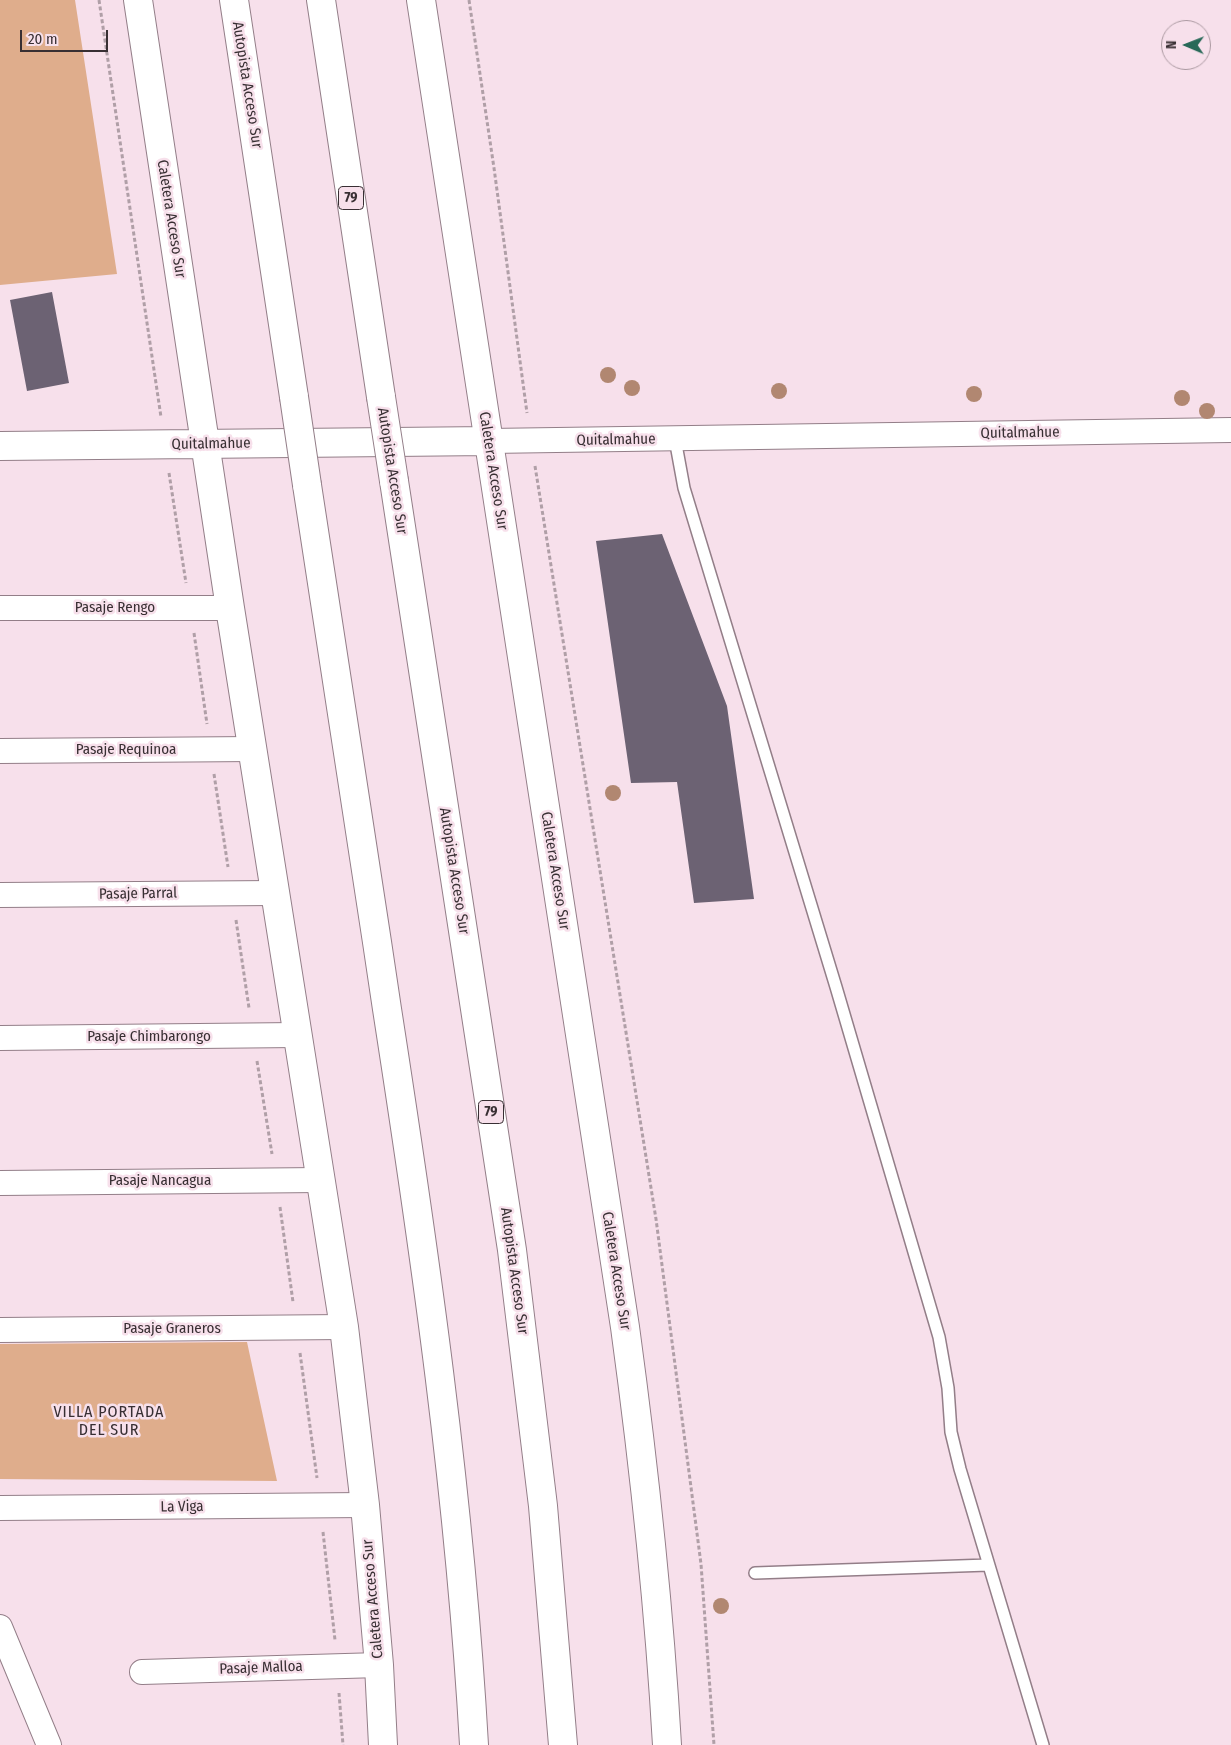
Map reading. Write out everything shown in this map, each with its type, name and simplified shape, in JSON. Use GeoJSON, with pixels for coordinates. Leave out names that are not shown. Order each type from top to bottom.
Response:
{"type":"FeatureCollection","features":[{"type":"Feature","properties":{"kind":"main road","name":"Caletera Acceso Sur"},"geometry":{"type":"LineString","coordinates":[[138,0],[230,608],[344,1327],[365,1506],[379,1665],[383,1745]]}},
{"type":"Feature","properties":{"kind":"main road","name":"Autopista Acceso Sur"},"geometry":{"type":"LineString","coordinates":[[234,0],[432,1306],[458,1532],[474,1745]]}},
{"type":"Feature","properties":{"kind":"main road","name":"Autopista Acceso Sur"},"geometry":{"type":"LineString","coordinates":[[321,0],[515,1270],[543,1506],[563,1745]]}},
{"type":"Feature","properties":{"kind":"main road","name":"Caletera Acceso Sur"},"geometry":{"type":"LineString","coordinates":[[420,0],[625,1327],[640,1439],[656,1597],[667,1745]]}},
{"type":"Feature","properties":{"kind":"main road","name":"Quitalmahue"},"geometry":{"type":"LineString","coordinates":[[0,446],[488,441]]}},
{"type":"Feature","properties":{"kind":"street","name":"Quitalmahue"},"geometry":{"type":"LineString","coordinates":[[488,441],[1231,430]]}},
{"type":"Feature","properties":{"kind":"street","name":"Pasaje Rengo"},"geometry":{"type":"LineString","coordinates":[[0,608],[230,608]]}},
{"type":"Feature","properties":{"kind":"street","name":"Pasaje Requinoa"},"geometry":{"type":"LineString","coordinates":[[0,751],[252,749]]}},
{"type":"Feature","properties":{"kind":"street","name":"Pasaje Parral"},"geometry":{"type":"LineString","coordinates":[[0,895],[275,893]]}},
{"type":"Feature","properties":{"kind":"street","name":"Pasaje Chimbarongo"},"geometry":{"type":"LineString","coordinates":[[0,1038],[297,1035]]}},
{"type":"Feature","properties":{"kind":"street","name":"Pasaje Nancagua"},"geometry":{"type":"LineString","coordinates":[[0,1183],[320,1180]]}},
{"type":"Feature","properties":{"kind":"street","name":"Pasaje Graneros"},"geometry":{"type":"LineString","coordinates":[[0,1330],[344,1327]]}},
{"type":"Feature","properties":{"kind":"street","name":"La Viga"},"geometry":{"type":"LineString","coordinates":[[0,1508],[365,1506]]}},
{"type":"Feature","properties":{"kind":"street"},"geometry":{"type":"LineString","coordinates":[[0,1627],[49,1745]]}},
{"type":"Feature","properties":{"kind":"street","name":"Pasaje Malloa"},"geometry":{"type":"LineString","coordinates":[[142,1672],[379,1665]]}},
{"type":"Feature","properties":{"kind":"lane"},"geometry":{"type":"LineString","coordinates":[[675,439],[684,488],[940,1337],[948,1388],[951,1432],[960,1469],[1043,1745]]}},
{"type":"Feature","properties":{"kind":"lane"},"geometry":{"type":"LineString","coordinates":[[756,1573],[988,1564]]}},
{"type":"Feature","properties":{"kind":"path"},"geometry":{"type":"LineString","coordinates":[[469,0],[496,178],[531,441],[656,1219],[701,1564],[714,1745]]}},
{"type":"Feature","properties":{"kind":"shaded area"},"geometry":{"type":"Polygon","coordinates":[[[0,0],[75,0],[117,274],[0,285],[0,0]]]}},
{"type":"Feature","properties":{"kind":"shaded area"},"geometry":{"type":"Polygon","coordinates":[[[247,1342],[277,1481],[0,1479],[0,1344],[247,1342]]]}},
{"type":"Feature","properties":{"kind":"building"},"geometry":{"type":"Polygon","coordinates":[[[52,292],[69,383],[27,391],[10,300],[52,292]]]}},
{"type":"Feature","properties":{"kind":"building"},"geometry":{"type":"Polygon","coordinates":[[[662,534],[727,706],[754,899],[694,903],[677,782],[631,783],[596,541],[662,534]]]}},
{"type":"Feature","properties":{"kind":"district","name":"VILLA PORTADA DEL SUR"},"geometry":{"type":"Point","coordinates":[109,1422]}}]}
